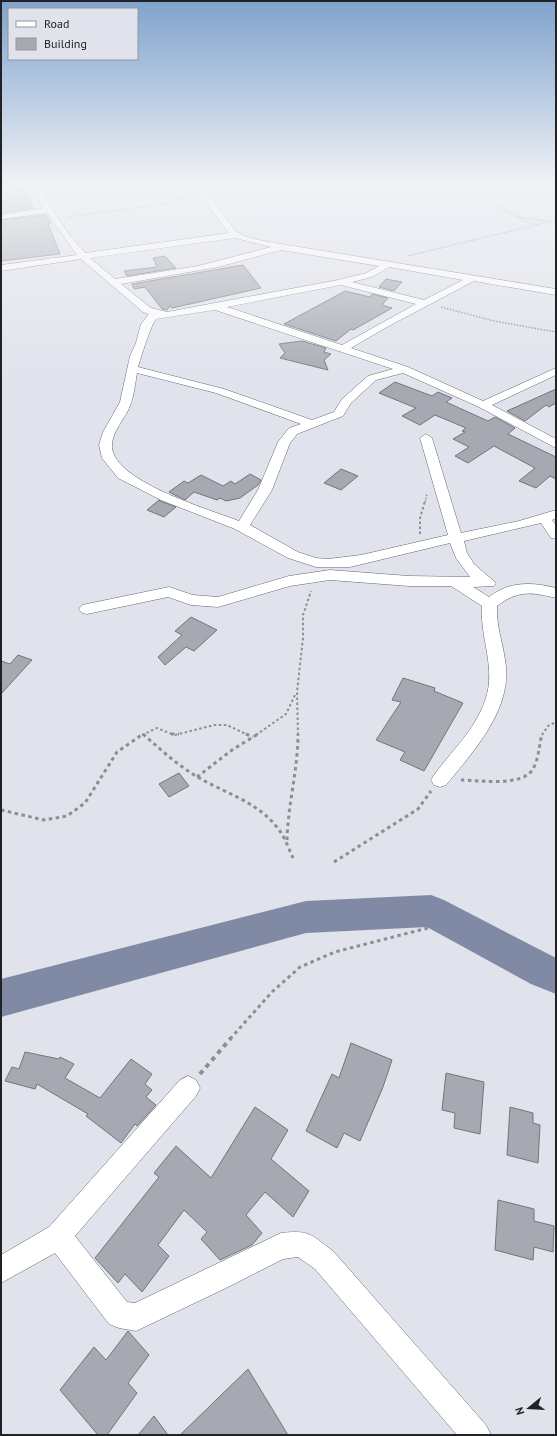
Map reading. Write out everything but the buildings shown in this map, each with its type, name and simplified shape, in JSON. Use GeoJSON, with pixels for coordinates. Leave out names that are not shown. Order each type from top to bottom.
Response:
{"type":"FeatureCollection","features":[{"type":"Feature","properties":{"kind":"street"},"geometry":{"type":"LineString","coordinates":[[79,252],[83,257],[112,282],[147,310],[156,314],[167,315],[217,307],[339,283],[370,275],[387,265]]}},
{"type":"Feature","properties":{"kind":"street"},"geometry":{"type":"LineString","coordinates":[[1,268],[118,252]]}},
{"type":"Feature","properties":{"kind":"street"},"geometry":{"type":"LineString","coordinates":[[112,282],[213,266],[265,252]]}},
{"type":"Feature","properties":{"kind":"street"},"geometry":{"type":"LineString","coordinates":[[311,252],[556,292]]}},
{"type":"Feature","properties":{"kind":"street"},"geometry":{"type":"LineString","coordinates":[[344,348],[424,303],[471,279]]}},
{"type":"Feature","properties":{"kind":"street"},"geometry":{"type":"LineString","coordinates":[[339,283],[424,303]]}},
{"type":"Feature","properties":{"kind":"street"},"geometry":{"type":"LineString","coordinates":[[217,307],[404,369],[484,405],[556,444]]}},
{"type":"Feature","properties":{"kind":"street"},"geometry":{"type":"LineString","coordinates":[[156,314],[147,321],[142,342],[134,359],[125,404],[106,442],[106,452],[111,463],[122,474],[138,483],[179,502],[242,527],[302,559],[315,564],[344,562],[419,545],[457,540],[550,516],[556,535]]}},
{"type":"Feature","properties":{"kind":"street"},"geometry":{"type":"LineString","coordinates":[[133,369],[220,391],[313,424]]}},
{"type":"Feature","properties":{"kind":"street"},"geometry":{"type":"LineString","coordinates":[[242,527],[265,490],[284,442],[293,431],[339,414],[346,401],[372,378],[404,369]]}},
{"type":"Feature","properties":{"kind":"street"},"geometry":{"type":"LineString","coordinates":[[484,405],[556,371]]}},
{"type":"Feature","properties":{"kind":"street"},"geometry":{"type":"LineString","coordinates":[[426,438],[460,553],[466,565],[474,574],[487,582],[510,590]]}},
{"type":"Feature","properties":{"kind":"street"},"geometry":{"type":"LineString","coordinates":[[87,609],[169,592],[191,600],[218,602],[290,581],[315,577],[372,577],[456,583],[487,582]]}},
{"type":"Feature","properties":{"kind":"street"},"geometry":{"type":"LineString","coordinates":[[456,583],[490,604]]}},
{"type":"Feature","properties":{"kind":"street"},"geometry":{"type":"LineString","coordinates":[[490,604],[510,590],[522,587],[556,593]]}},
{"type":"Feature","properties":{"kind":"street"},"geometry":{"type":"LineString","coordinates":[[440,780],[478,730],[491,706],[499,684],[498,666],[489,627],[490,604]]}},
{"type":"Feature","properties":{"kind":"street"},"geometry":{"type":"LineString","coordinates":[[1,1270],[58,1236],[188,1088]]}},
{"type":"Feature","properties":{"kind":"street"},"geometry":{"type":"LineString","coordinates":[[58,1236],[119,1314],[136,1317],[217,1280],[281,1246],[302,1244],[324,1260],[476,1435]]}},
{"type":"Feature","properties":{"kind":"path"},"geometry":{"type":"LineString","coordinates":[[387,265],[420,252]]}},
{"type":"Feature","properties":{"kind":"path"},"geometry":{"type":"LineString","coordinates":[[424,303],[494,321],[556,332]]}},
{"type":"Feature","properties":{"kind":"path"},"geometry":{"type":"LineString","coordinates":[[419,545],[420,518],[426,495],[437,472]]}},
{"type":"Feature","properties":{"kind":"path"},"geometry":{"type":"LineString","coordinates":[[293,858],[287,840],[288,814],[298,750],[297,692],[303,638],[303,615],[310,597],[315,577]]}},
{"type":"Feature","properties":{"kind":"path"},"geometry":{"type":"LineString","coordinates":[[197,777],[232,750],[274,724],[286,714],[297,692]]}},
{"type":"Feature","properties":{"kind":"path"},"geometry":{"type":"LineString","coordinates":[[334,862],[418,809],[440,780],[514,780],[525,777],[533,769],[536,762],[537,746],[542,734],[548,725],[556,722]]}},
{"type":"Feature","properties":{"kind":"path"},"geometry":{"type":"LineString","coordinates":[[1,810],[44,820],[67,816],[84,803],[117,752],[143,734],[157,728],[174,735],[214,725],[227,725],[253,737]]}},
{"type":"Feature","properties":{"kind":"path"},"geometry":{"type":"LineString","coordinates":[[143,734],[174,762],[197,777],[250,803],[267,816],[287,840]]}},
{"type":"Feature","properties":{"kind":"path"},"geometry":{"type":"LineString","coordinates":[[188,1088],[272,992],[300,967],[335,952],[428,928]]}},
{"type":"Feature","properties":{"kind":"waterway"},"geometry":{"type":"LineString","coordinates":[[1,998],[306,917],[431,911],[556,976]]}}]}
